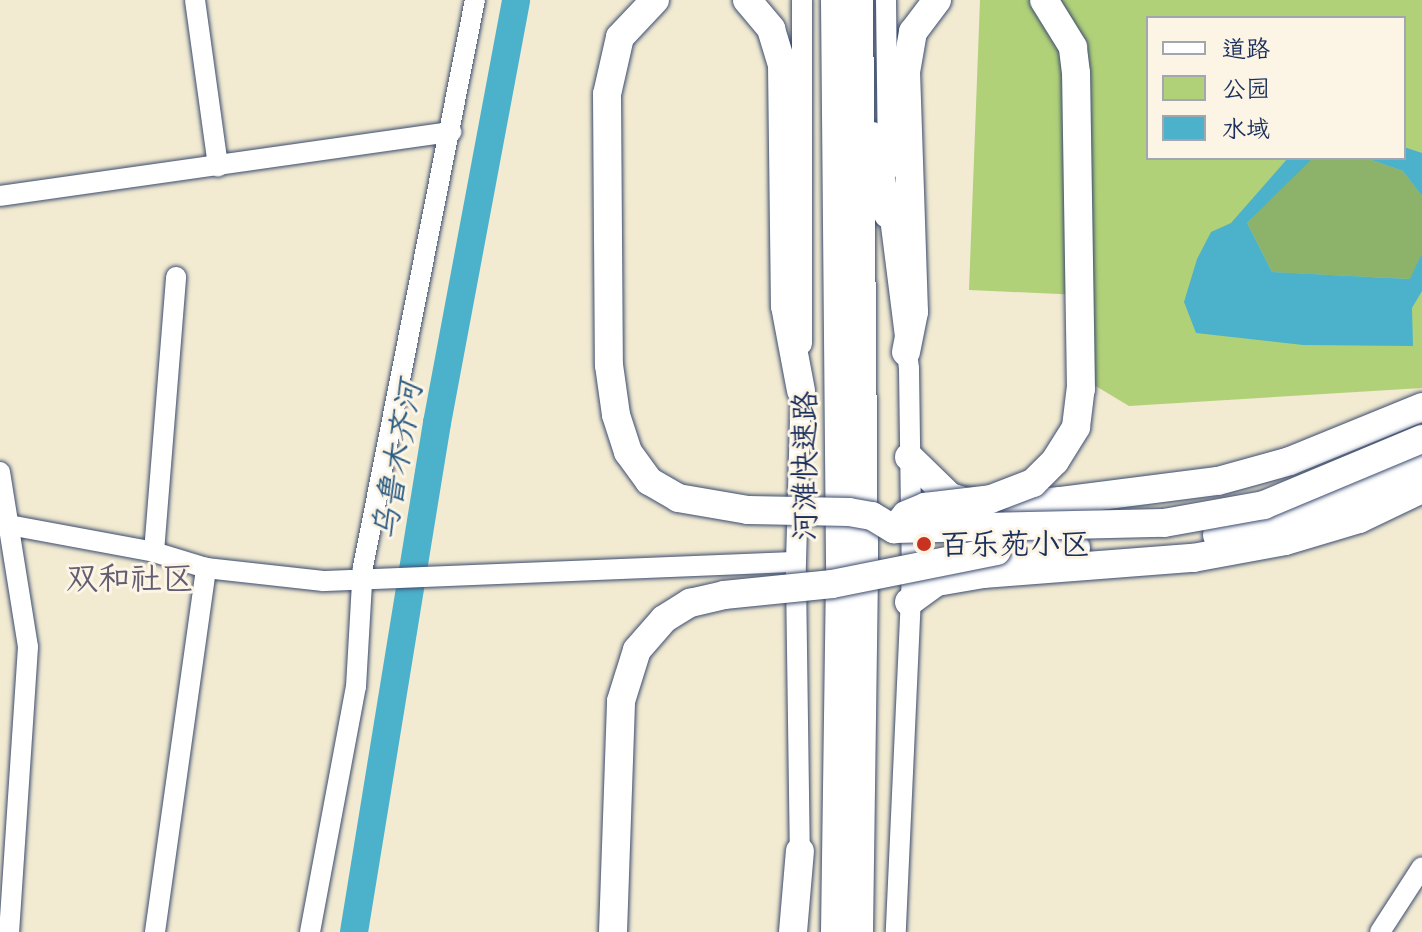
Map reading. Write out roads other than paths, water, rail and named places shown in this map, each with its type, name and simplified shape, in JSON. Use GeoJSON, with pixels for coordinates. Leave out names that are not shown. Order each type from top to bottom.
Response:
{"type":"FeatureCollection","features":[{"type":"Feature","properties":{"kind":"highway"},"geometry":{"type":"LineString","coordinates":[[655,0],[620,37],[607,94],[609,365],[616,415],[628,452],[649,481],[678,498],[748,510],[849,512],[872,516],[894,529],[1164,523],[1264,505],[1422,439]]}},
{"type":"Feature","properties":{"kind":"highway"},"geometry":{"type":"LineString","coordinates":[[747,0],[771,29],[782,65],[785,306],[801,391]]}},
{"type":"Feature","properties":{"kind":"highway","name":"河滩快速路"},"geometry":{"type":"LineString","coordinates":[[835,0],[840,562],[835,932]]}},
{"type":"Feature","properties":{"kind":"highway","name":"河滩快速路"},"geometry":{"type":"LineString","coordinates":[[859,0],[864,561],[859,932]]}},
{"type":"Feature","properties":{"kind":"highway"},"geometry":{"type":"LineString","coordinates":[[906,352],[914,312],[904,121],[913,32],[937,0]]}},
{"type":"Feature","properties":{"kind":"highway"},"geometry":{"type":"LineString","coordinates":[[894,529],[906,515],[925,507],[991,499],[1033,483],[1055,461],[1076,427],[1081,389],[1076,73],[1073,47],[1044,0]]}},
{"type":"Feature","properties":{"kind":"highway"},"geometry":{"type":"LineString","coordinates":[[860,86],[888,214]]}},
{"type":"Feature","properties":{"kind":"highway"},"geometry":{"type":"LineString","coordinates":[[909,457],[950,497],[982,507],[1061,501],[1218,481],[1290,461],[1422,407]]}},
{"type":"Feature","properties":{"kind":"highway"},"geometry":{"type":"LineString","coordinates":[[613,932],[621,701],[637,650],[664,619],[690,603],[832,584],[997,551],[1124,547],[1229,533],[1366,491],[1422,463]]}},
{"type":"Feature","properties":{"kind":"highway"},"geometry":{"type":"LineString","coordinates":[[909,602],[937,582],[1193,558],[1285,541],[1359,519],[1422,489]]}},
{"type":"Feature","properties":{"kind":"highway"},"geometry":{"type":"LineString","coordinates":[[793,932],[800,851]]}},
{"type":"Feature","properties":{"kind":"street"},"geometry":{"type":"LineString","coordinates":[[195,0],[218,166]]}},
{"type":"Feature","properties":{"kind":"street"},"geometry":{"type":"LineString","coordinates":[[310,932],[356,687],[371,581],[475,0]]}},
{"type":"Feature","properties":{"kind":"street"},"geometry":{"type":"LineString","coordinates":[[801,932],[796,562],[801,391],[802,0]]}},
{"type":"Feature","properties":{"kind":"street"},"geometry":{"type":"LineString","coordinates":[[886,0],[888,214],[906,352],[909,457],[909,602],[896,932]]}},
{"type":"Feature","properties":{"kind":"street"},"geometry":{"type":"LineString","coordinates":[[0,196],[451,132]]}},
{"type":"Feature","properties":{"kind":"street"},"geometry":{"type":"LineString","coordinates":[[154,552],[176,277]]}},
{"type":"Feature","properties":{"kind":"street"},"geometry":{"type":"LineString","coordinates":[[0,472],[28,647],[9,932]]}},
{"type":"Feature","properties":{"kind":"street"},"geometry":{"type":"LineString","coordinates":[[9,525],[154,552],[206,568],[371,581],[796,562]]}},
{"type":"Feature","properties":{"kind":"street"},"geometry":{"type":"LineString","coordinates":[[155,932],[206,568]]}},
{"type":"Feature","properties":{"kind":"street"},"geometry":{"type":"LineString","coordinates":[[1380,932],[1422,867]]}},
{"type":"Feature","properties":{"kind":"water"},"geometry":{"type":"Polygon","coordinates":[[[1406,148],[1422,153],[1422,196],[1403,171],[1372,160],[1406,160],[1406,148]]]}},
{"type":"Feature","properties":{"kind":"water"},"geometry":{"type":"Polygon","coordinates":[[[1286,160],[1311,160],[1247,223],[1272,272],[1410,279],[1422,253],[1422,291],[1412,308],[1413,346],[1303,345],[1196,333],[1184,302],[1197,259],[1211,232],[1231,223],[1286,160]]]}},
{"type":"Feature","properties":{"kind":"waterway","name":"乌鲁木齐河"},"geometry":{"type":"LineString","coordinates":[[354,932],[437,423],[516,0]]}},
{"type":"Feature","properties":{"kind":"place","name":"百乐苑小区"},"geometry":{"type":"Point","coordinates":[924,544]}},
{"type":"Feature","properties":{"kind":"district","name":"双和社区"},"geometry":{"type":"Point","coordinates":[130,578]}}]}
